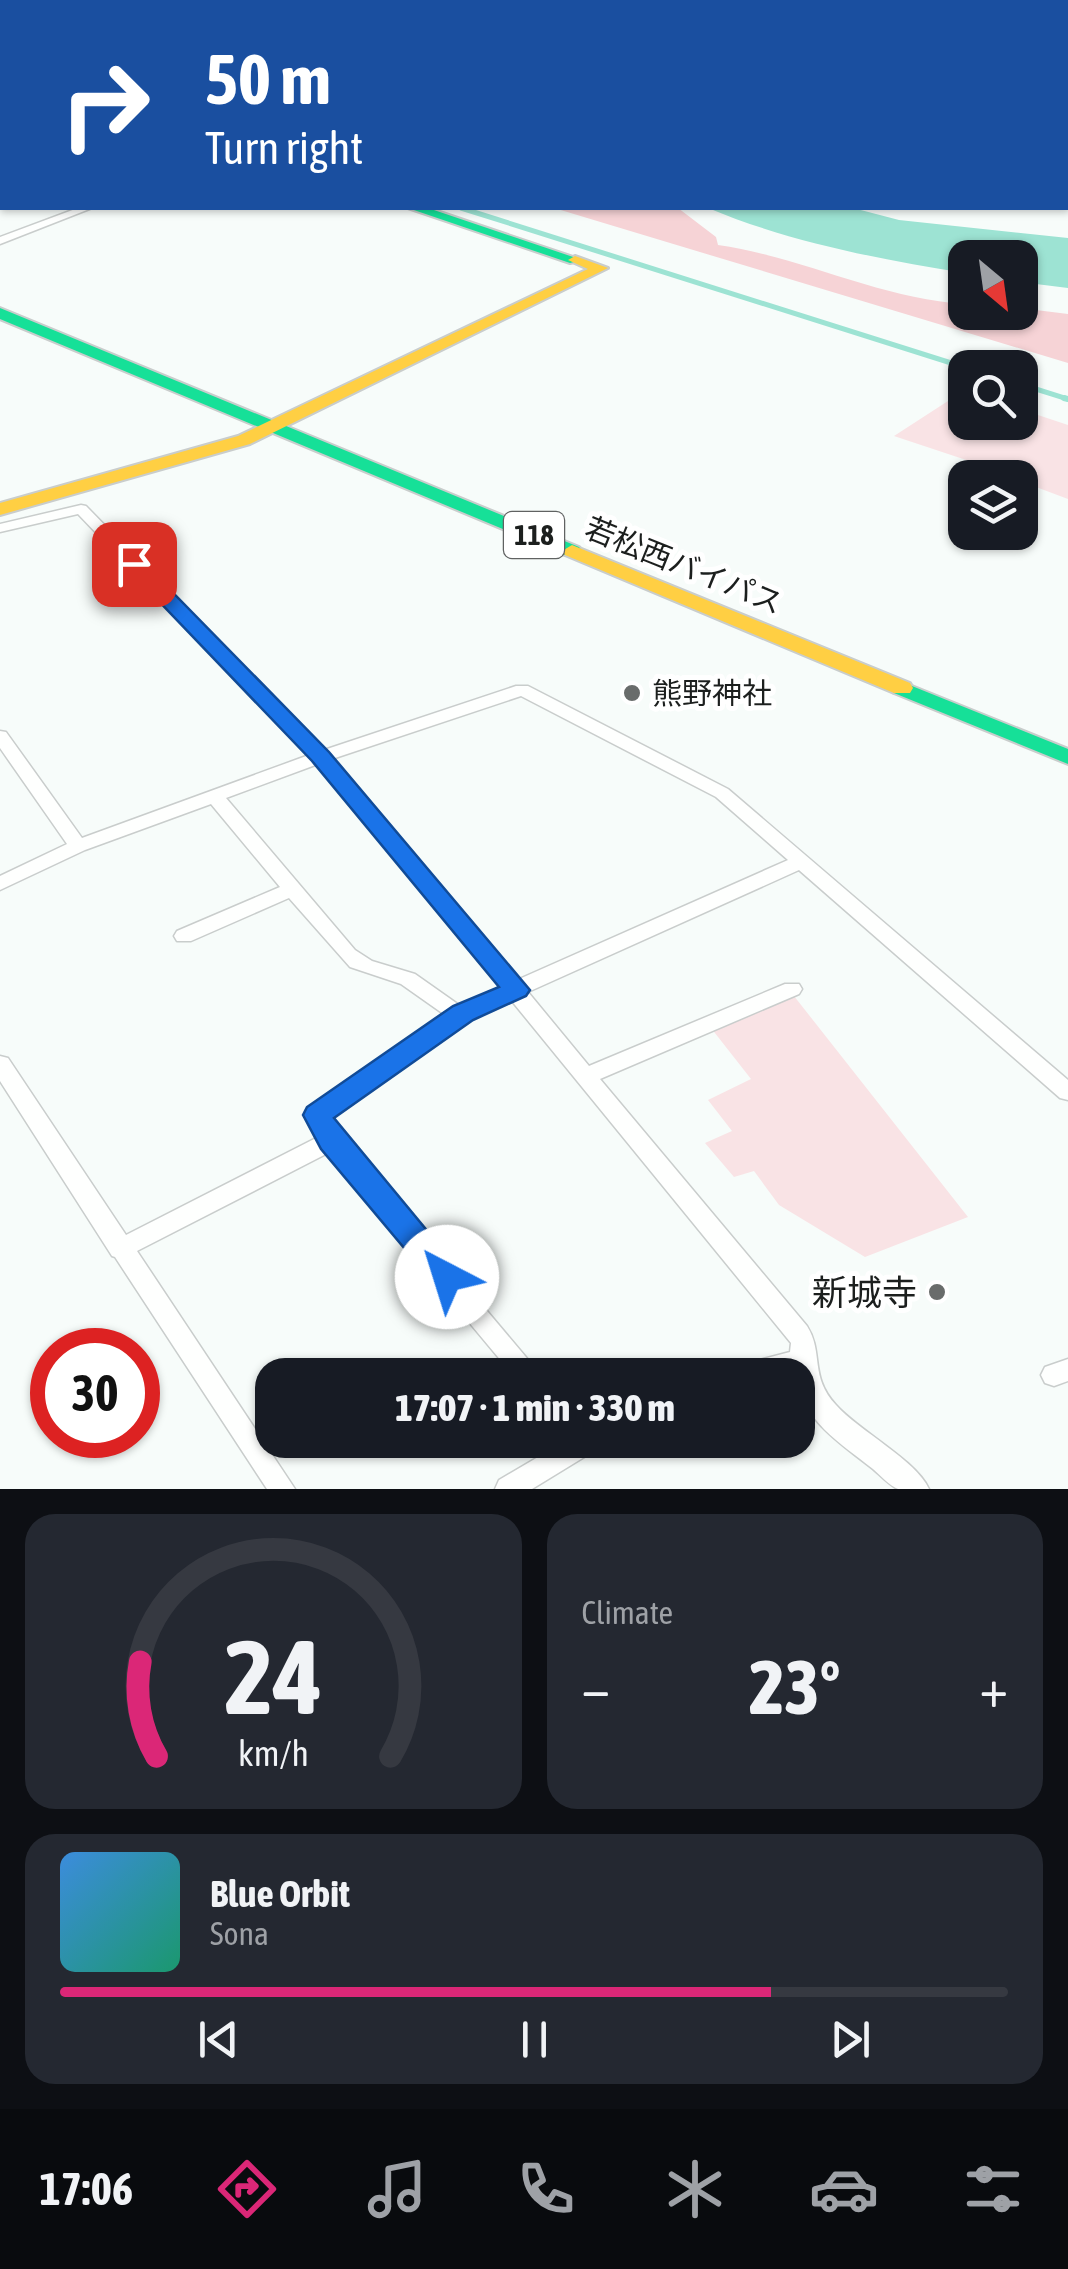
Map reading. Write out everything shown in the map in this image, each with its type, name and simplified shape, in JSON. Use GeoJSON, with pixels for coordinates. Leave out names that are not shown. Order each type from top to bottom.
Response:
{"type":"FeatureCollection","features":[{"type":"Feature","properties":{"kind":"main road"},"geometry":{"type":"LineString","coordinates":[[0,509],[282,424],[601,268],[421,210]]}},
{"type":"Feature","properties":{"kind":"main road","name":"若松西バイパス"},"geometry":{"type":"LineString","coordinates":[[0,296],[282,424],[1068,757]]}},
{"type":"Feature","properties":{"kind":"main road","name":"若松西バイパス"},"geometry":{"type":"LineString","coordinates":[[0,313],[1068,737]]}},
{"type":"Feature","properties":{"kind":"street"},"geometry":{"type":"LineString","coordinates":[[0,240],[82,210]]}},
{"type":"Feature","properties":{"kind":"street"},"geometry":{"type":"LineString","coordinates":[[0,528],[81,509],[320,756],[798,1333],[803,1341],[800,1358]]}},
{"type":"Feature","properties":{"kind":"street"},"geometry":{"type":"LineString","coordinates":[[0,884],[78,846],[216,798],[320,756],[522,690],[722,793],[1068,1092]]}},
{"type":"Feature","properties":{"kind":"street"},"geometry":{"type":"LineString","coordinates":[[0,736],[78,846]]}},
{"type":"Feature","properties":{"kind":"street"},"geometry":{"type":"LineString","coordinates":[[216,798],[348,955],[366,970],[408,979],[448,1011],[463,1013]]}},
{"type":"Feature","properties":{"kind":"street"},"geometry":{"type":"LineString","coordinates":[[514,1358],[331,1141],[318,1115],[463,1013],[800,862]]}},
{"type":"Feature","properties":{"kind":"street"},"geometry":{"type":"LineString","coordinates":[[184,936],[292,889]]}},
{"type":"Feature","properties":{"kind":"street"},"geometry":{"type":"LineString","coordinates":[[587,1076],[792,989]]}},
{"type":"Feature","properties":{"kind":"street"},"geometry":{"type":"LineString","coordinates":[[0,1064],[282,1489]]}},
{"type":"Feature","properties":{"kind":"street"},"geometry":{"type":"LineString","coordinates":[[120,1249],[331,1141]]}},
{"type":"Feature","properties":{"kind":"street"},"geometry":{"type":"LineString","coordinates":[[815,1390],[830,1419],[916,1489]]}},
{"type":"Feature","properties":{"kind":"street"},"geometry":{"type":"LineString","coordinates":[[508,1489],[557,1458]]}},
{"type":"Feature","properties":{"kind":"shaded area"},"geometry":{"type":"Polygon","coordinates":[[[561,210],[681,210],[716,237],[718,245],[948,302],[948,327],[561,210]]]}},
{"type":"Feature","properties":{"kind":"shaded area"},"geometry":{"type":"Polygon","coordinates":[[[713,210],[861,210],[899,220],[1068,238],[1068,288],[1038,284],[1038,240],[948,240],[948,270],[770,231],[713,210]]]}},
{"type":"Feature","properties":{"kind":"shaded area"},"geometry":{"type":"Polygon","coordinates":[[[1038,310],[1068,314],[1068,363],[1038,354],[1038,350],[1025,350],[959,330],[1038,330],[1038,310]]]}},
{"type":"Feature","properties":{"kind":"shaded area"},"geometry":{"type":"Polygon","coordinates":[[[948,401],[948,440],[1038,440],[1038,415],[1068,425],[1068,499],[1038,488],[1038,460],[966,460],[894,436],[948,401]]]}},
{"type":"Feature","properties":{"kind":"shaded area"},"geometry":{"type":"Polygon","coordinates":[[[794,996],[968,1217],[865,1257],[779,1205],[754,1171],[734,1177],[705,1143],[732,1131],[708,1100],[751,1079],[711,1028],[794,996]]]}},
{"type":"Feature","properties":{"kind":"waterway"},"geometry":{"type":"LineString","coordinates":[[467,210],[948,362]]}},
{"type":"Feature","properties":{"kind":"waterway"},"geometry":{"type":"LineString","coordinates":[[1038,390],[1068,399],[1064,398]]}},
{"type":"Feature","properties":{"kind":"traffic: fast"},"geometry":{"type":"LineString","coordinates":[[421,210],[575,260]]}},
{"type":"Feature","properties":{"kind":"traffic: fast"},"geometry":{"type":"LineString","coordinates":[[0,313],[572,551]]}},
{"type":"Feature","properties":{"kind":"traffic: fast"},"geometry":{"type":"LineString","coordinates":[[902,688],[1068,757]]}},
{"type":"Feature","properties":{"kind":"traffic: slow"},"geometry":{"type":"LineString","coordinates":[[0,509],[244,440],[601,268],[575,260]]}},
{"type":"Feature","properties":{"kind":"traffic: slow"},"geometry":{"type":"LineString","coordinates":[[572,551],[902,688]]}},
{"type":"Feature","properties":{"kind":"place","name":"熊野神社"},"geometry":{"type":"Point","coordinates":[632,693]}},
{"type":"Feature","properties":{"kind":"place","name":"新城寺"},"geometry":{"type":"Point","coordinates":[937,1292]}},
{"type":"Feature","properties":{"kind":"route"},"geometry":{"type":"LineString","coordinates":[[134,564],[320,756],[516,990],[463,1013],[330,1102],[318,1115],[331,1141],[447,1277]]}}]}
